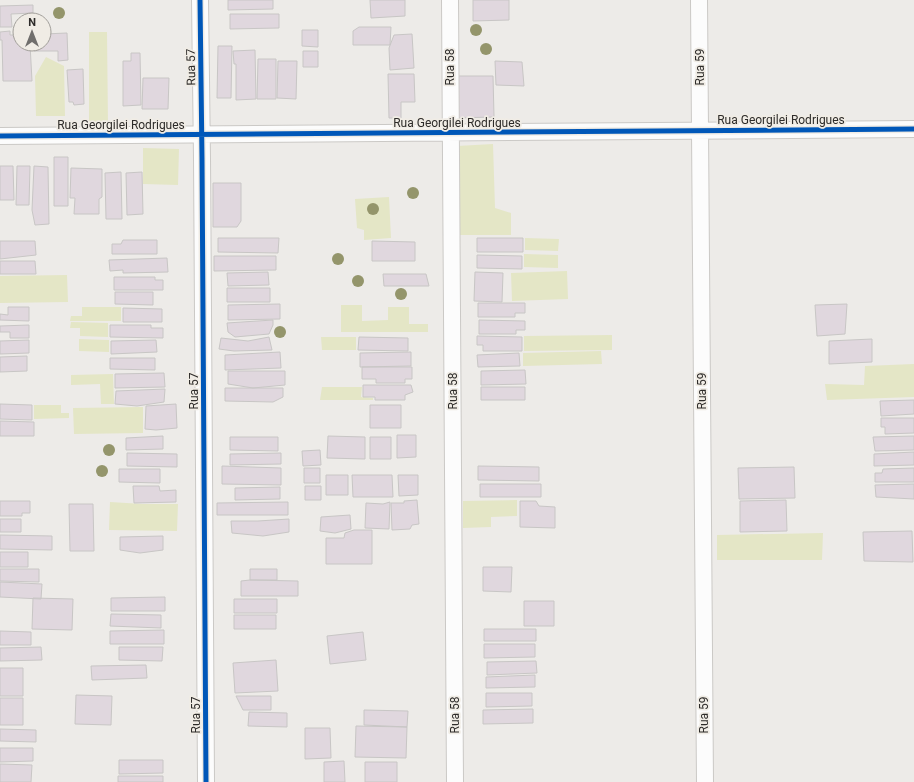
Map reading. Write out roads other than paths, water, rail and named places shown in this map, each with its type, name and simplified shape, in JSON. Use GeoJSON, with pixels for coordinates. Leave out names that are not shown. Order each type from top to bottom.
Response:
{"type":"FeatureCollection","features":[{"type":"Feature","properties":{"kind":"street","name":"Rua 57"},"geometry":{"type":"LineString","coordinates":[[200,0],[206,782]]}},
{"type":"Feature","properties":{"kind":"street","name":"Rua 58"},"geometry":{"type":"LineString","coordinates":[[450,0],[455,782]]}},
{"type":"Feature","properties":{"kind":"street","name":"Rua 59"},"geometry":{"type":"LineString","coordinates":[[699,0],[705,782]]}},
{"type":"Feature","properties":{"kind":"street","name":"Rua Georgilei Rodrigues"},"geometry":{"type":"LineString","coordinates":[[0,136],[914,129]]}}]}
